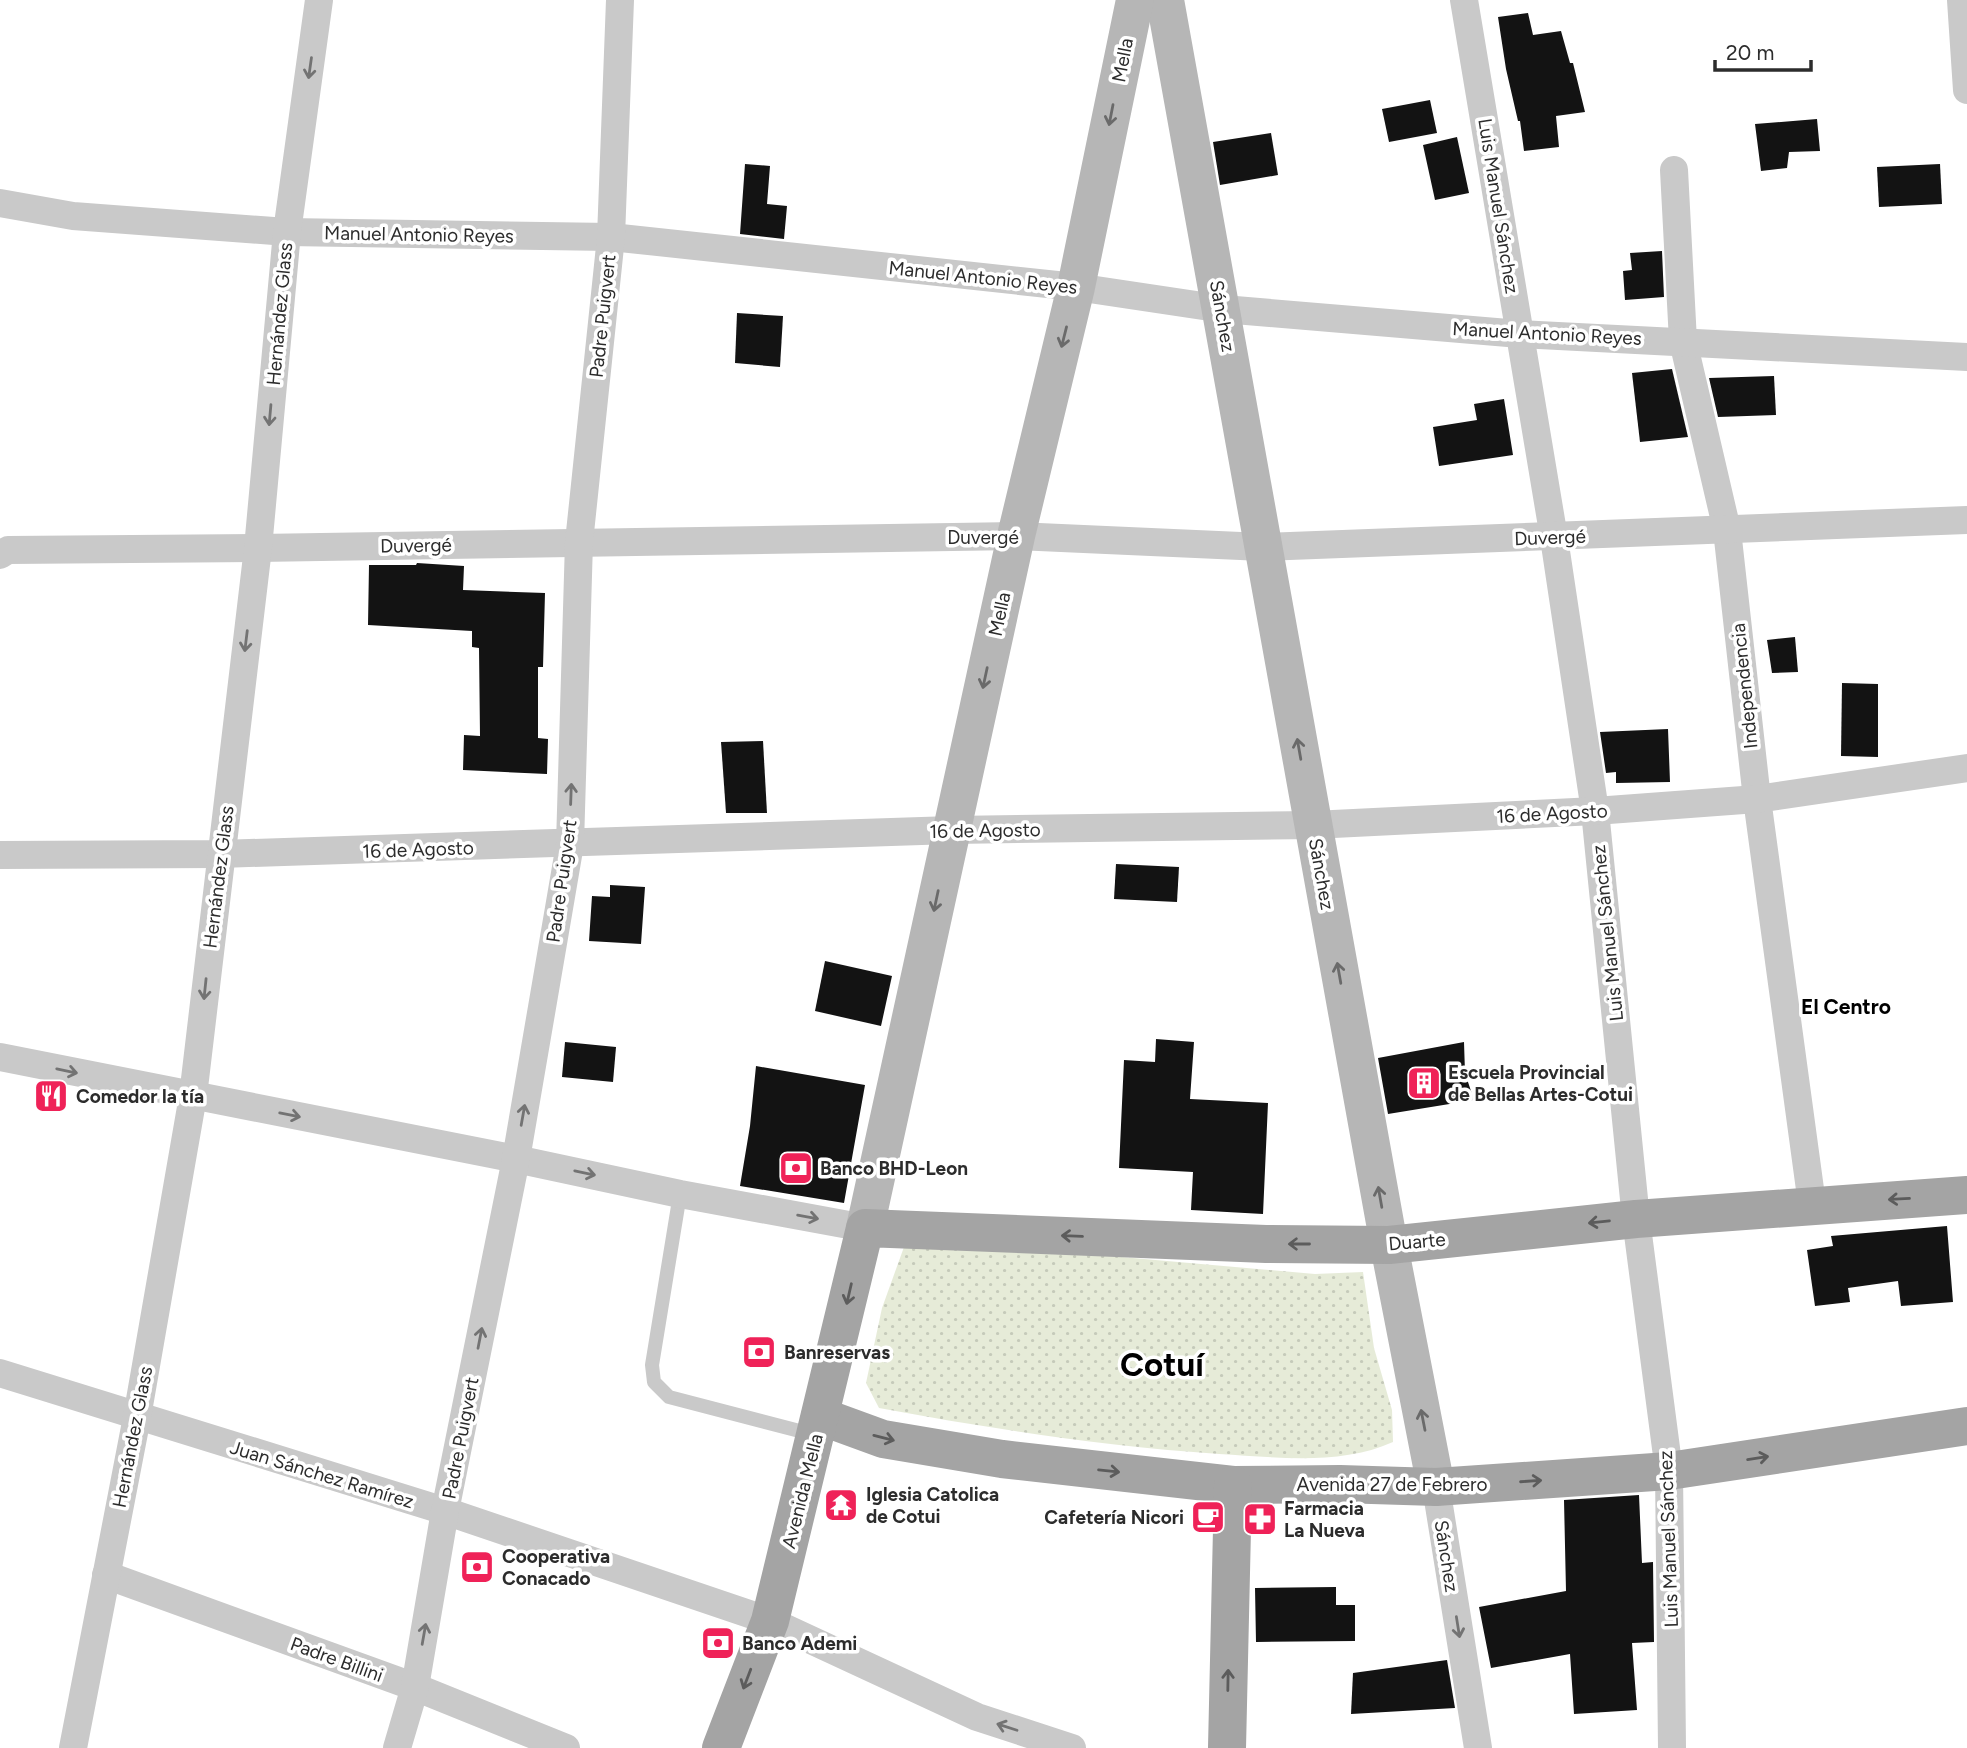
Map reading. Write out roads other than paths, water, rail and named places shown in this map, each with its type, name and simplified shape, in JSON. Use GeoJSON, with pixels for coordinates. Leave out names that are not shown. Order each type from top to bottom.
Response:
{"type":"FeatureCollection","features":[{"type":"Feature","properties":{"kind":"main road","name":"Mella"},"geometry":{"type":"LineString","coordinates":[[864,1228],[1016,536],[1076,286],[1135,0]]}},
{"type":"Feature","properties":{"kind":"main road","name":"Sánchez"},"geometry":{"type":"LineString","coordinates":[[1166,0],[1389,1245],[1436,1487]]}},
{"type":"Feature","properties":{"kind":"main road","name":"Duarte"},"geometry":{"type":"LineString","coordinates":[[864,1228],[1266,1244],[1389,1245],[1636,1219],[1812,1204],[1967,1195]]}},
{"type":"Feature","properties":{"kind":"main road","name":"Avenida Mella"},"geometry":{"type":"LineString","coordinates":[[721,1748],[770,1621],[864,1228]]}},
{"type":"Feature","properties":{"kind":"main road","name":"Avenida 27 de Febrero"},"geometry":{"type":"LineString","coordinates":[[818,1425],[1002,1460],[1233,1485],[1340,1483],[1436,1487],[1669,1471],[1967,1426]]}},
{"type":"Feature","properties":{"kind":"main road"},"geometry":{"type":"LineString","coordinates":[[1227,1748],[1233,1485]]}},
{"type":"Feature","properties":{"kind":"street","name":"Hernández Glass"},"geometry":{"type":"LineString","coordinates":[[74,1748],[137,1417],[193,1096],[258,548],[286,232],[319,0]]}},
{"type":"Feature","properties":{"kind":"street","name":"Padre Puigvert"},"geometry":{"type":"LineString","coordinates":[[397,1748],[415,1687],[445,1511],[516,1159],[570,844],[579,542],[611,237],[620,0]]}},
{"type":"Feature","properties":{"kind":"street","name":"Luis Manuel Sánchez"},"geometry":{"type":"LineString","coordinates":[[1464,0],[1554,538],[1594,811],[1636,1219],[1669,1471],[1672,1748]]}},
{"type":"Feature","properties":{"kind":"street"},"geometry":{"type":"LineString","coordinates":[[1961,0],[1967,90]]}},
{"type":"Feature","properties":{"kind":"street","name":"Independencia"},"geometry":{"type":"LineString","coordinates":[[1674,170],[1684,341],[1727,530],[1757,799],[1812,1204]]}},
{"type":"Feature","properties":{"kind":"street","name":"Manuel Antonio Reyes"},"geometry":{"type":"LineString","coordinates":[[0,203],[73,216],[286,232],[611,237],[1076,286],[1223,309],[1520,334],[1967,357]]}},
{"type":"Feature","properties":{"kind":"street","name":"Duvergé"},"geometry":{"type":"LineString","coordinates":[[0,555],[8,550],[1016,536],[1263,547],[1554,538],[1967,520]]}},
{"type":"Feature","properties":{"kind":"street","name":"16 de Agosto"},"geometry":{"type":"LineString","coordinates":[[0,855],[220,854],[952,830],[1313,825],[1594,811],[1757,799],[1967,768]]}},
{"type":"Feature","properties":{"kind":"street"},"geometry":{"type":"LineString","coordinates":[[0,1057],[680,1194],[864,1228]]}},
{"type":"Feature","properties":{"kind":"street","name":"Juan Sánchez Ramírez"},"geometry":{"type":"LineString","coordinates":[[0,1373],[445,1511],[770,1621],[977,1717],[1072,1748]]}},
{"type":"Feature","properties":{"kind":"street","name":"Sánchez"},"geometry":{"type":"LineString","coordinates":[[1436,1487],[1478,1748]]}},
{"type":"Feature","properties":{"kind":"street","name":"Padre Billini"},"geometry":{"type":"LineString","coordinates":[[106,1575],[415,1687],[566,1748]]}},
{"type":"Feature","properties":{"kind":"lane"},"geometry":{"type":"LineString","coordinates":[[680,1194],[652,1365],[654,1382],[669,1397],[818,1425]]}},
{"type":"Feature","properties":{"kind":"place","name":"Escuela Provincial de Bellas Artes-Cotui"},"geometry":{"type":"Point","coordinates":[1424,1083]}},
{"type":"Feature","properties":{"kind":"place","name":"Comedor la tía"},"geometry":{"type":"Point","coordinates":[51,1096]}},
{"type":"Feature","properties":{"kind":"place","name":"Banco BHD-Leon"},"geometry":{"type":"Point","coordinates":[796,1168]}},
{"type":"Feature","properties":{"kind":"place","name":"Banreservas"},"geometry":{"type":"Point","coordinates":[759,1352]}},
{"type":"Feature","properties":{"kind":"place","name":"Iglesia Catolica de Cotui"},"geometry":{"type":"Point","coordinates":[841,1505]}},
{"type":"Feature","properties":{"kind":"place","name":"Cafetería Nicori"},"geometry":{"type":"Point","coordinates":[1208,1517]}},
{"type":"Feature","properties":{"kind":"place","name":"Farmacia La Nueva"},"geometry":{"type":"Point","coordinates":[1260,1519]}},
{"type":"Feature","properties":{"kind":"place","name":"Cooperativa Conacado"},"geometry":{"type":"Point","coordinates":[477,1567]}},
{"type":"Feature","properties":{"kind":"place","name":"Banco Ademi"},"geometry":{"type":"Point","coordinates":[718,1643]}},
{"type":"Feature","properties":{"kind":"district","name":"El Centro"},"geometry":{"type":"Point","coordinates":[1846,1007]}},
{"type":"Feature","properties":{"kind":"district","name":"Cotuí"},"geometry":{"type":"Point","coordinates":[1162,1364]}}]}
